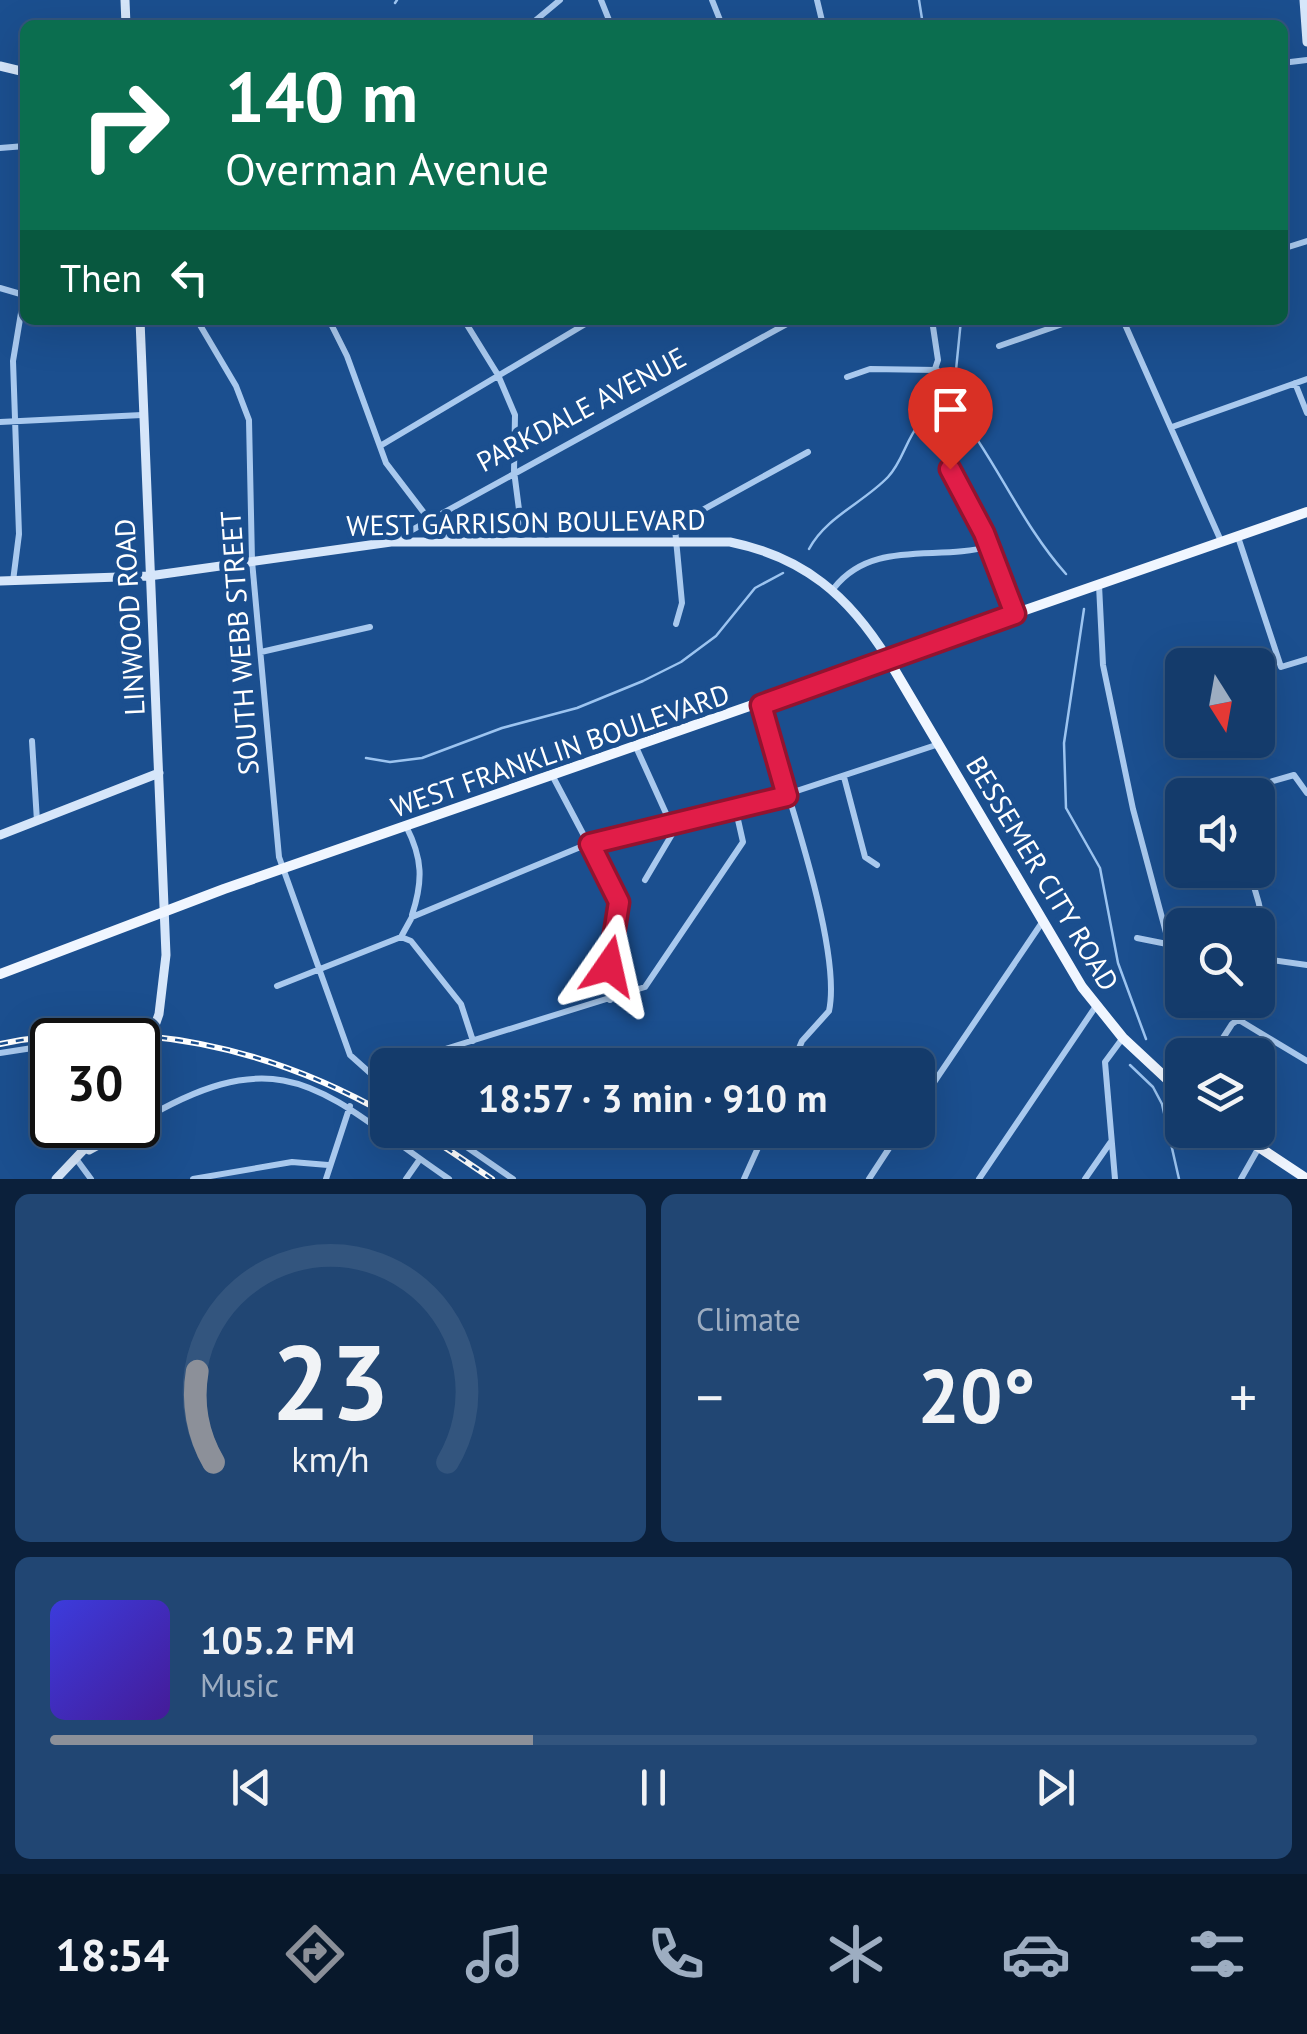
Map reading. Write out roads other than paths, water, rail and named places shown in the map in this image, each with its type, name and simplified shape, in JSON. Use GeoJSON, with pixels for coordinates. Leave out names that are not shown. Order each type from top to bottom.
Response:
{"type":"FeatureCollection","features":[{"type":"Feature","properties":{"kind":"main road"},"geometry":{"type":"LineString","coordinates":[[1305,4],[1307,42]]}},
{"type":"Feature","properties":{"kind":"main road","name":"LINWOOD ROAD"},"geometry":{"type":"LineString","coordinates":[[140,325],[165,912],[161,1003],[156,1018]]}},
{"type":"Feature","properties":{"kind":"main road","name":"WEST FRANKLIN BOULEVARD"},"geometry":{"type":"LineString","coordinates":[[0,974],[283,869],[1307,512]]}},
{"type":"Feature","properties":{"kind":"main road","name":"WEST GARRISON BOULEVARD"},"geometry":{"type":"LineString","coordinates":[[0,581],[149,576],[391,542],[675,540],[756,548],[802,567],[834,588],[855,609],[888,659]]}},
{"type":"Feature","properties":{"kind":"main road","name":"BESSEMER CITY ROAD"},"geometry":{"type":"LineString","coordinates":[[888,659],[1041,924],[1096,1006],[1123,1038],[1165,1076]]}},
{"type":"Feature","properties":{"kind":"main road"},"geometry":{"type":"LineString","coordinates":[[0,835],[159,773]]}},
{"type":"Feature","properties":{"kind":"main road"},"geometry":{"type":"LineString","coordinates":[[56,1179],[88,1148]]}},
{"type":"Feature","properties":{"kind":"main road"},"geometry":{"type":"LineString","coordinates":[[80,1157],[95,1148]]}},
{"type":"Feature","properties":{"kind":"main road"},"geometry":{"type":"LineString","coordinates":[[1258,1148],[1307,1179]]}},
{"type":"Feature","properties":{"kind":"street"},"geometry":{"type":"LineString","coordinates":[[536,20],[560,0]]}},
{"type":"Feature","properties":{"kind":"street"},"geometry":{"type":"LineString","coordinates":[[14,581],[19,534],[14,351],[20,317]]}},
{"type":"Feature","properties":{"kind":"street","name":"SOUTH WEBB STREET"},"geometry":{"type":"LineString","coordinates":[[200,325],[250,420],[252,561],[283,869],[350,1055],[370,1072]]}},
{"type":"Feature","properties":{"kind":"street"},"geometry":{"type":"LineString","coordinates":[[331,325],[393,476],[447,541]]}},
{"type":"Feature","properties":{"kind":"street"},"geometry":{"type":"LineString","coordinates":[[467,325],[498,375],[517,423],[514,470],[521,525]]}},
{"type":"Feature","properties":{"kind":"street"},"geometry":{"type":"LineString","coordinates":[[380,446],[583,325]]}},
{"type":"Feature","properties":{"kind":"street","name":"PARKDALE AVENUE"},"geometry":{"type":"LineString","coordinates":[[391,542],[514,470],[785,325]]}},
{"type":"Feature","properties":{"kind":"street"},"geometry":{"type":"LineString","coordinates":[[932,325],[936,370],[925,400],[924,420],[990,546],[1015,614]]}},
{"type":"Feature","properties":{"kind":"street"},"geometry":{"type":"LineString","coordinates":[[999,346],[1059,325]]}},
{"type":"Feature","properties":{"kind":"street"},"geometry":{"type":"LineString","coordinates":[[1125,325],[1222,542]]}},
{"type":"Feature","properties":{"kind":"street"},"geometry":{"type":"LineString","coordinates":[[847,377],[870,369],[936,370]]}},
{"type":"Feature","properties":{"kind":"street"},"geometry":{"type":"LineString","coordinates":[[1172,427],[1307,379]]}},
{"type":"Feature","properties":{"kind":"street"},"geometry":{"type":"LineString","coordinates":[[1295,383],[1307,413]]}},
{"type":"Feature","properties":{"kind":"street"},"geometry":{"type":"LineString","coordinates":[[0,422],[142,416]]}},
{"type":"Feature","properties":{"kind":"street"},"geometry":{"type":"LineString","coordinates":[[676,624],[682,603],[676,516],[697,513],[808,452]]}},
{"type":"Feature","properties":{"kind":"street"},"geometry":{"type":"LineString","coordinates":[[1238,537],[1281,666],[1307,659]]}},
{"type":"Feature","properties":{"kind":"street"},"geometry":{"type":"LineString","coordinates":[[834,588],[864,565],[889,557],[919,551],[960,555],[990,546]]}},
{"type":"Feature","properties":{"kind":"street"},"geometry":{"type":"LineString","coordinates":[[1099,585],[1106,683],[1132,809],[1165,929]]}},
{"type":"Feature","properties":{"kind":"street"},"geometry":{"type":"LineString","coordinates":[[261,652],[370,628]]}},
{"type":"Feature","properties":{"kind":"street"},"geometry":{"type":"LineString","coordinates":[[761,705],[820,922],[831,1005],[799,1048]]}},
{"type":"Feature","properties":{"kind":"street"},"geometry":{"type":"LineString","coordinates":[[32,742],[37,821]]}},
{"type":"Feature","properties":{"kind":"street"},"geometry":{"type":"LineString","coordinates":[[412,917],[590,844],[736,811],[939,744]]}},
{"type":"Feature","properties":{"kind":"street"},"geometry":{"type":"LineString","coordinates":[[635,746],[672,825],[672,836],[646,880]]}},
{"type":"Feature","properties":{"kind":"street"},"geometry":{"type":"LineString","coordinates":[[552,775],[619,902],[609,966],[610,1000]]}},
{"type":"Feature","properties":{"kind":"street"},"geometry":{"type":"LineString","coordinates":[[1275,780],[1294,775],[1307,793]]}},
{"type":"Feature","properties":{"kind":"street"},"geometry":{"type":"LineString","coordinates":[[844,777],[865,856],[877,864]]}},
{"type":"Feature","properties":{"kind":"street"},"geometry":{"type":"LineString","coordinates":[[450,1048],[642,989],[658,973],[743,842],[736,811]]}},
{"type":"Feature","properties":{"kind":"street"},"geometry":{"type":"LineString","coordinates":[[401,938],[420,892],[422,868],[406,826]]}},
{"type":"Feature","properties":{"kind":"street"},"geometry":{"type":"LineString","coordinates":[[935,1081],[1041,924]]}},
{"type":"Feature","properties":{"kind":"street"},"geometry":{"type":"LineString","coordinates":[[277,986],[401,938],[411,941],[461,1004],[473,1041]]}},
{"type":"Feature","properties":{"kind":"street"},"geometry":{"type":"LineString","coordinates":[[1137,938],[1165,943]]}},
{"type":"Feature","properties":{"kind":"street"},"geometry":{"type":"LineString","coordinates":[[1275,960],[1307,965]]}},
{"type":"Feature","properties":{"kind":"street"},"geometry":{"type":"LineString","coordinates":[[979,1179],[1096,1006]]}},
{"type":"Feature","properties":{"kind":"street"},"geometry":{"type":"LineString","coordinates":[[1225,1038],[1238,1020],[1307,1061]]}},
{"type":"Feature","properties":{"kind":"street"},"geometry":{"type":"LineString","coordinates":[[1115,1179],[1105,1062],[1123,1038]]}},
{"type":"Feature","properties":{"kind":"street"},"geometry":{"type":"LineString","coordinates":[[0,1053],[30,1048]]}},
{"type":"Feature","properties":{"kind":"street"},"geometry":{"type":"LineString","coordinates":[[160,1111],[196,1091],[235,1078],[296,1084],[350,1106],[449,1179]]}},
{"type":"Feature","properties":{"kind":"street"},"geometry":{"type":"LineString","coordinates":[[326,1179],[350,1106]]}},
{"type":"Feature","properties":{"kind":"street"},"geometry":{"type":"LineString","coordinates":[[1085,1179],[1111,1140]]}},
{"type":"Feature","properties":{"kind":"street"},"geometry":{"type":"LineString","coordinates":[[468,1148],[513,1179]]}},
{"type":"Feature","properties":{"kind":"street"},"geometry":{"type":"LineString","coordinates":[[744,1179],[758,1148]]}},
{"type":"Feature","properties":{"kind":"street"},"geometry":{"type":"LineString","coordinates":[[869,1179],[890,1148]]}},
{"type":"Feature","properties":{"kind":"street"},"geometry":{"type":"LineString","coordinates":[[1241,1179],[1258,1148]]}},
{"type":"Feature","properties":{"kind":"street"},"geometry":{"type":"LineString","coordinates":[[80,1157],[92,1179]]}},
{"type":"Feature","properties":{"kind":"street"},"geometry":{"type":"LineString","coordinates":[[406,1179],[420,1159]]}},
{"type":"Feature","properties":{"kind":"street"},"geometry":{"type":"LineString","coordinates":[[193,1179],[272,1164],[328,1165]]}},
{"type":"Feature","properties":{"kind":"waterway"},"geometry":{"type":"LineString","coordinates":[[919,0],[922,20]]}},
{"type":"Feature","properties":{"kind":"waterway"},"geometry":{"type":"LineString","coordinates":[[960,325],[953,400],[956,409],[1036,535],[1066,574]]}},
{"type":"Feature","properties":{"kind":"waterway"},"geometry":{"type":"LineString","coordinates":[[928,417],[952,401]]}},
{"type":"Feature","properties":{"kind":"waterway"},"geometry":{"type":"LineString","coordinates":[[809,549],[825,528],[888,477],[920,423]]}},
{"type":"Feature","properties":{"kind":"waterway"},"geometry":{"type":"LineString","coordinates":[[366,758],[390,762],[422,758],[502,728],[577,708],[643,681],[681,662],[716,636],[755,588],[783,573]]}},
{"type":"Feature","properties":{"kind":"waterway"},"geometry":{"type":"LineString","coordinates":[[1084,609],[1064,743],[1066,808],[1100,868],[1118,963],[1146,1039]]}},
{"type":"Feature","properties":{"kind":"waterway"},"geometry":{"type":"LineString","coordinates":[[1130,1065],[1153,1087],[1162,1104],[1179,1179]]}},
{"type":"Feature","properties":{"kind":"railway"},"geometry":{"type":"LineString","coordinates":[[0,1044],[101,1034],[200,1044],[296,1071],[370,1105]]}},
{"type":"Feature","properties":{"kind":"railway"},"geometry":{"type":"LineString","coordinates":[[446,1148],[492,1179]]}}]}
